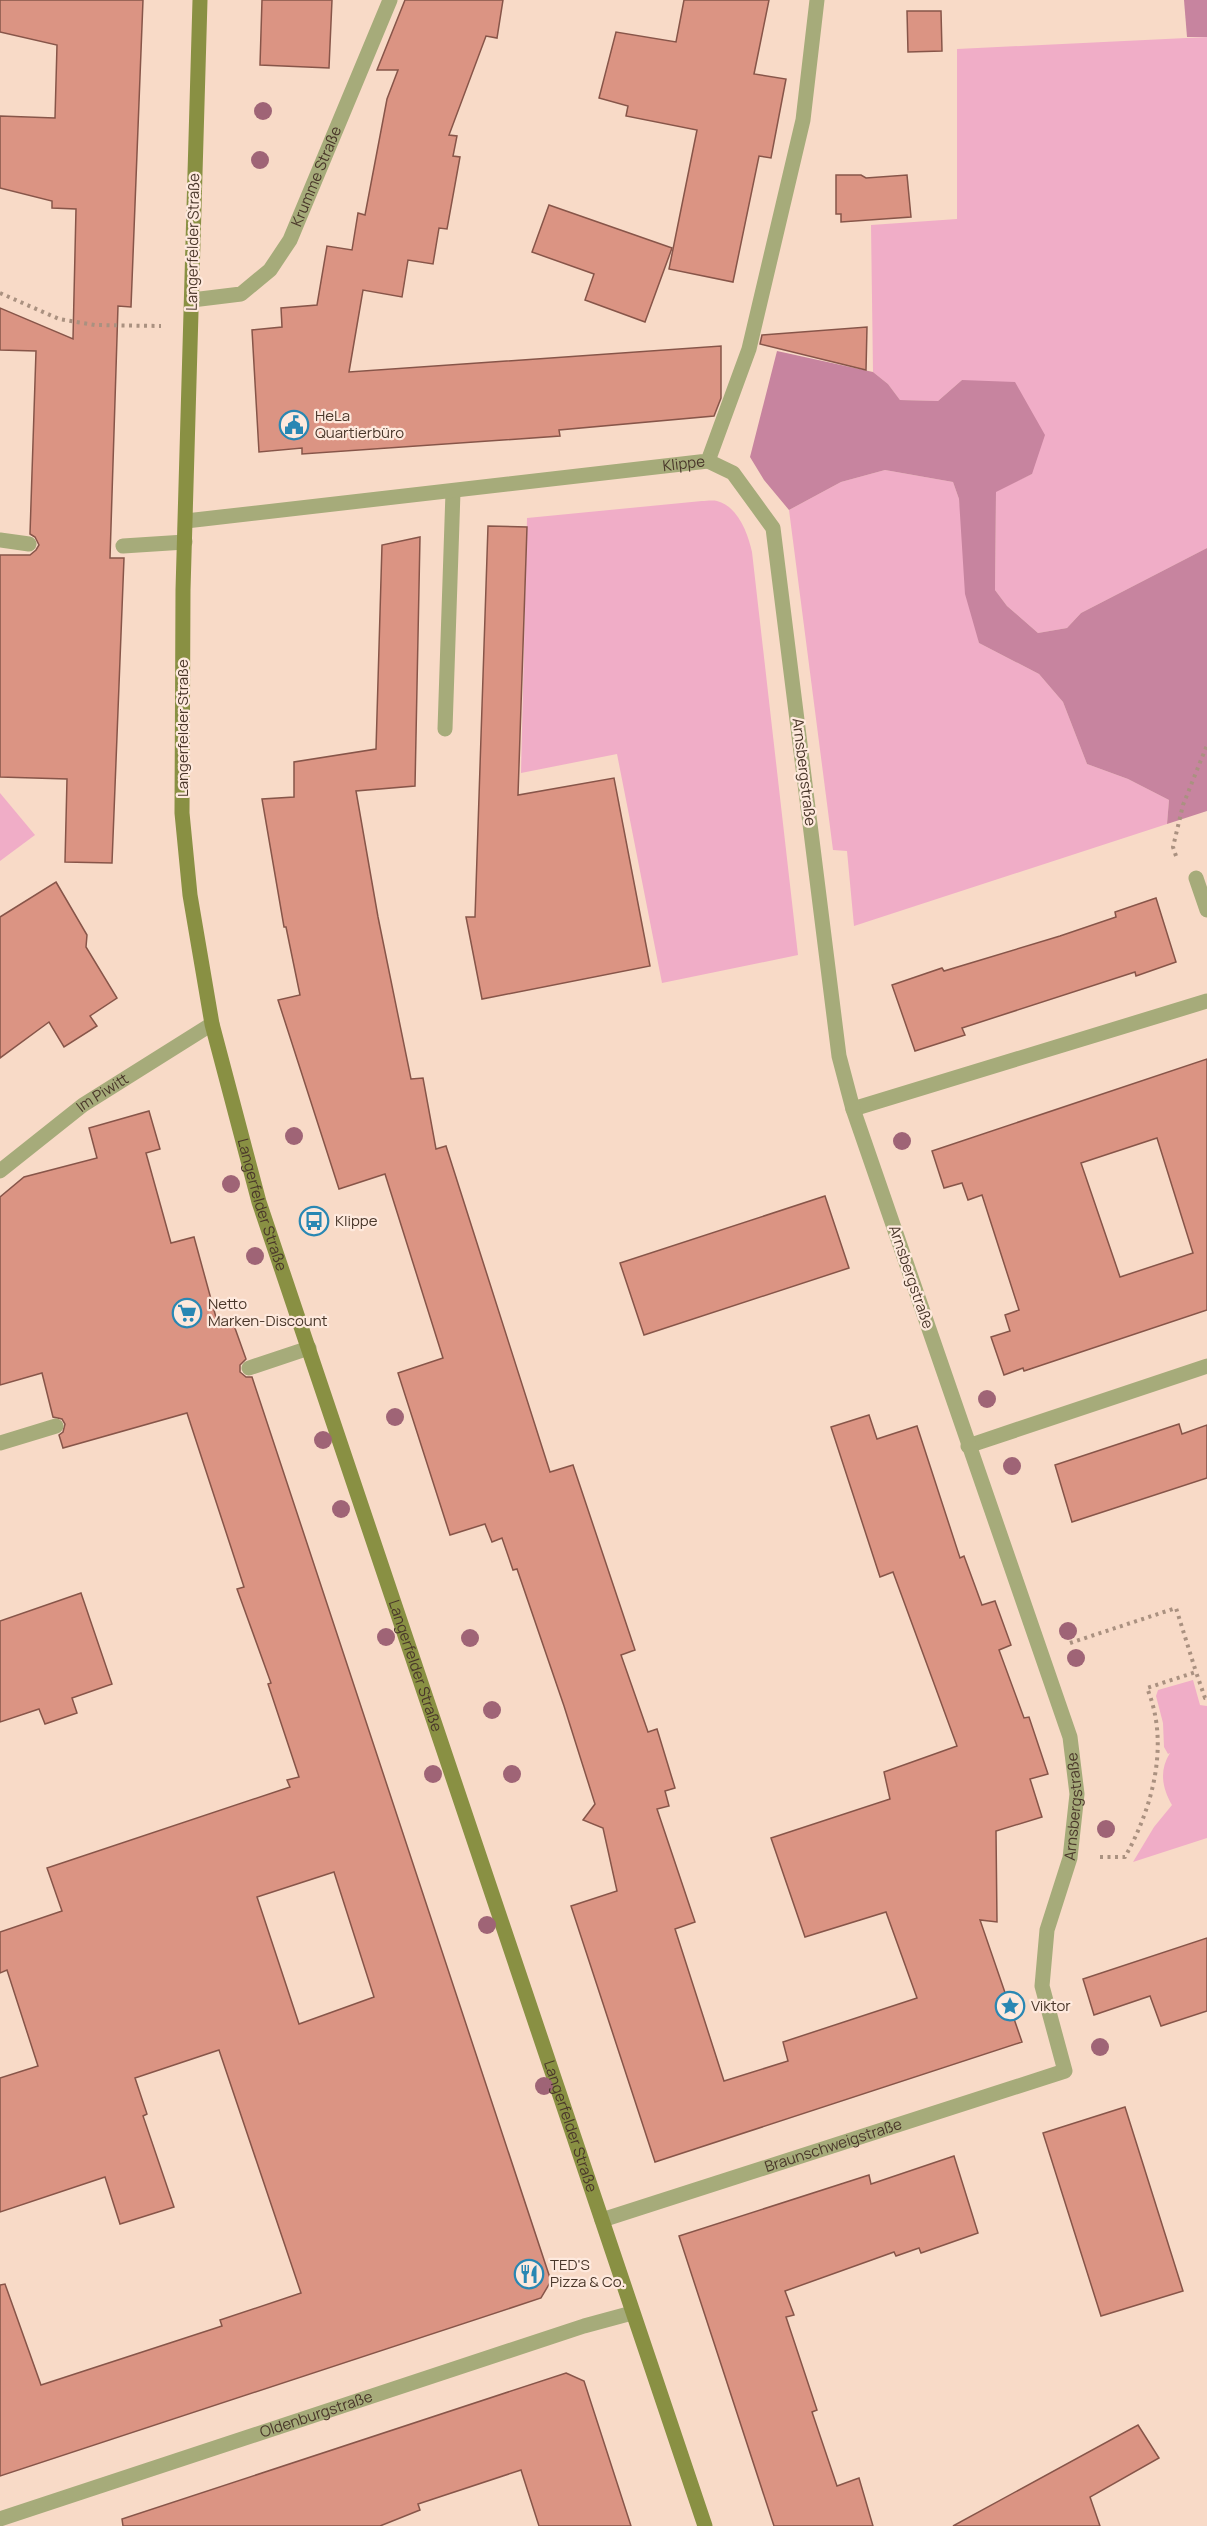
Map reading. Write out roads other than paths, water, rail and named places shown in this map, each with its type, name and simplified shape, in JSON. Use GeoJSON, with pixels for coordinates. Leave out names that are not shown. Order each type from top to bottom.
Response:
{"type":"FeatureCollection","features":[{"type":"Feature","properties":{"kind":"main road","name":"Langerfelder Straße"},"geometry":{"type":"LineString","coordinates":[[200,0],[185,542],[182,813],[190,895],[212,1024],[259,1202],[705,2526]]}},
{"type":"Feature","properties":{"kind":"street","name":"Krumme Straße"},"geometry":{"type":"LineString","coordinates":[[192,300],[241,294],[270,270],[290,240],[390,0]]}},
{"type":"Feature","properties":{"kind":"street","name":"Klippe"},"geometry":{"type":"LineString","coordinates":[[186,521],[708,462],[749,349],[803,120],[817,0]]}},
{"type":"Feature","properties":{"kind":"street","name":"Arnsbergstraße"},"geometry":{"type":"LineString","coordinates":[[708,462],[734,473],[773,528],[839,1056],[853,1108],[1070,1737],[1077,1794],[1070,1858],[1047,1930],[1042,1986],[1065,2071]]}},
{"type":"Feature","properties":{"kind":"street"},"geometry":{"type":"LineString","coordinates":[[445,729],[453,492]]}},
{"type":"Feature","properties":{"kind":"street"},"geometry":{"type":"LineString","coordinates":[[0,540],[29,544]]}},
{"type":"Feature","properties":{"kind":"street"},"geometry":{"type":"LineString","coordinates":[[123,546],[185,542]]}},
{"type":"Feature","properties":{"kind":"street"},"geometry":{"type":"LineString","coordinates":[[1196,878],[1207,910]]}},
{"type":"Feature","properties":{"kind":"street"},"geometry":{"type":"LineString","coordinates":[[853,1108],[1207,1001]]}},
{"type":"Feature","properties":{"kind":"street","name":"Im Piwitt"},"geometry":{"type":"LineString","coordinates":[[0,1171],[83,1105],[212,1024]]}},
{"type":"Feature","properties":{"kind":"street"},"geometry":{"type":"LineString","coordinates":[[249,1368],[309,1348]]}},
{"type":"Feature","properties":{"kind":"street"},"geometry":{"type":"LineString","coordinates":[[968,1446],[1207,1366]]}},
{"type":"Feature","properties":{"kind":"street"},"geometry":{"type":"LineString","coordinates":[[0,1443],[56,1426]]}},
{"type":"Feature","properties":{"kind":"street","name":"Braunschweigstraße"},"geometry":{"type":"LineString","coordinates":[[603,2220],[1065,2071]]}},
{"type":"Feature","properties":{"kind":"street","name":"Oldenburgstraße"},"geometry":{"type":"LineString","coordinates":[[0,2519],[584,2326],[632,2313]]}},
{"type":"Feature","properties":{"kind":"place","name":"HeLa Quartierbüro"},"geometry":{"type":"Point","coordinates":[294,425]}},
{"type":"Feature","properties":{"kind":"place","name":"Klippe"},"geometry":{"type":"Point","coordinates":[314,1221]}},
{"type":"Feature","properties":{"kind":"place","name":"Netto Marken-Discount"},"geometry":{"type":"Point","coordinates":[187,1313]}},
{"type":"Feature","properties":{"kind":"place","name":"Viktor"},"geometry":{"type":"Point","coordinates":[1010,2006]}},
{"type":"Feature","properties":{"kind":"place","name":"TED'S Pizza & Co."},"geometry":{"type":"Point","coordinates":[529,2274]}}]}
